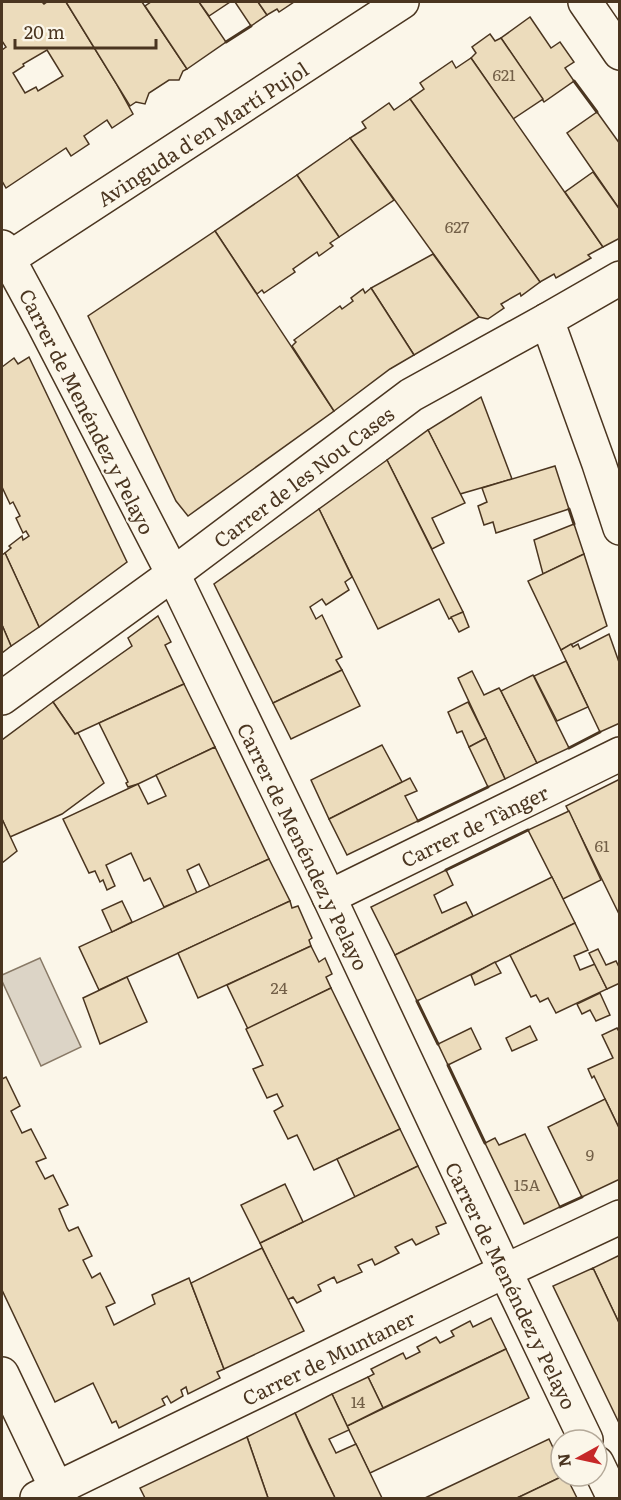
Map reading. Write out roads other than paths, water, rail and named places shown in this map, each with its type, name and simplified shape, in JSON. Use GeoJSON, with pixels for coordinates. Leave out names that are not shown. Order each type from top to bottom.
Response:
{"type":"FeatureCollection","features":[{"type":"Feature","properties":{"kind":"street","name":"Avinguda d'en Martí Pujol"},"geometry":{"type":"LineString","coordinates":[[4,256],[368,11],[402,2]]}},
{"type":"Feature","properties":{"kind":"street"},"geometry":{"type":"LineString","coordinates":[[585,2],[620,53]]}},
{"type":"Feature","properties":{"kind":"street","name":"Carrer de Menéndez y Pelayo"},"geometry":{"type":"LineString","coordinates":[[4,256],[173,574],[580,1428]]}},
{"type":"Feature","properties":{"kind":"street","name":"Carrer de les Nou Cases"},"geometry":{"type":"LineString","coordinates":[[2,698],[173,574],[411,395],[620,278]]}},
{"type":"Feature","properties":{"kind":"street"},"geometry":{"type":"LineString","coordinates":[[547,320],[620,528]]}},
{"type":"Feature","properties":{"kind":"street","name":"Carrer de Tànger"},"geometry":{"type":"LineString","coordinates":[[329,897],[620,754]]}},
{"type":"Feature","properties":{"kind":"street","name":"Carrer de Muntaner"},"geometry":{"type":"LineString","coordinates":[[52,1495],[505,1271],[620,1217]]}},
{"type":"Feature","properties":{"kind":"street"},"geometry":{"type":"LineString","coordinates":[[2,1374],[52,1495]]}}]}
